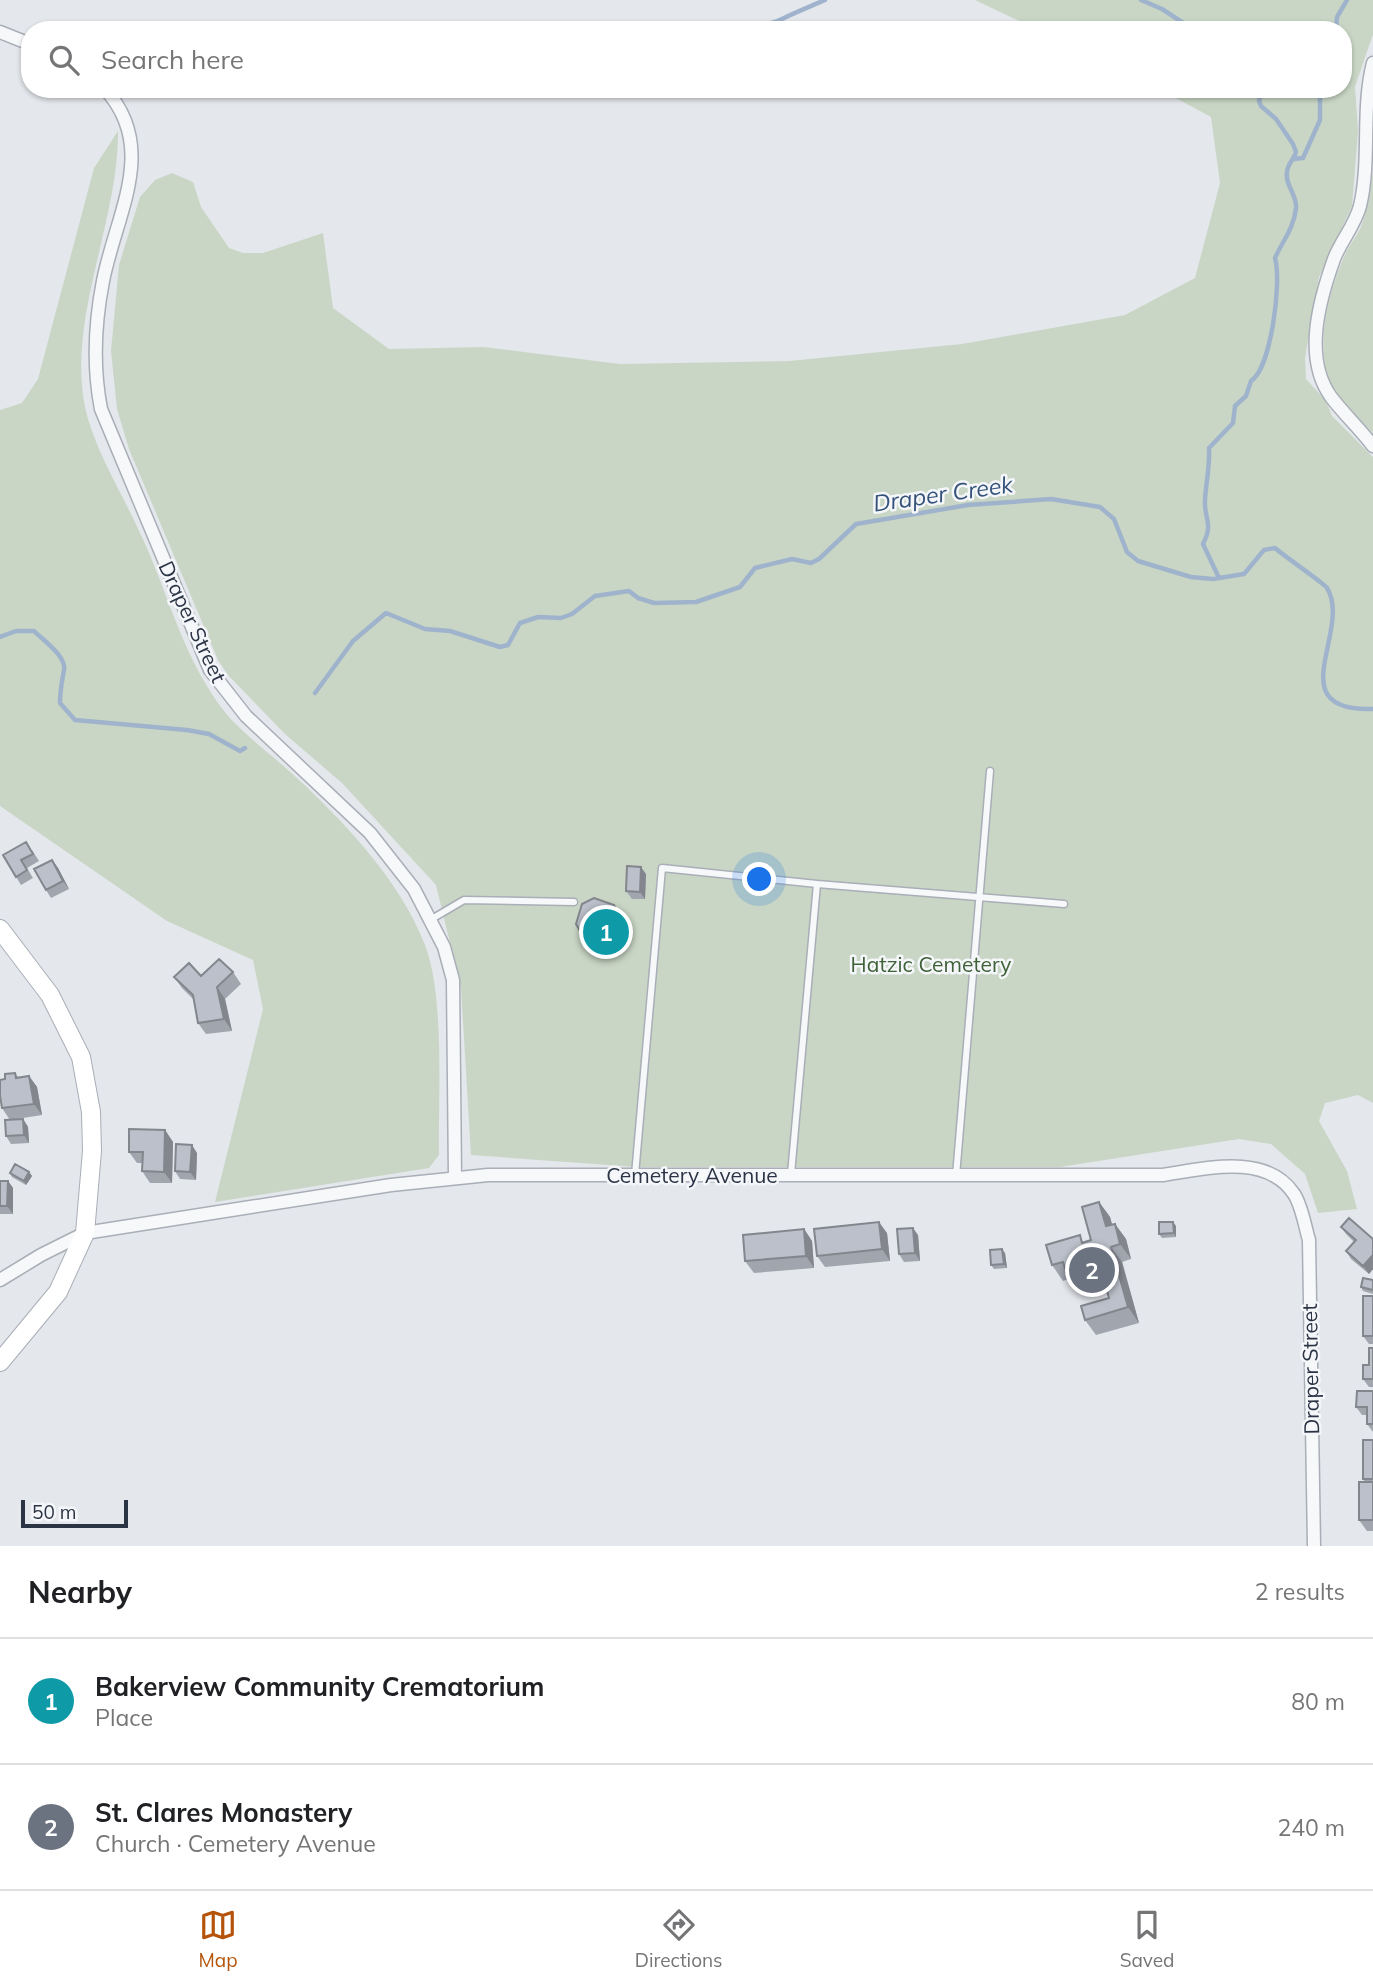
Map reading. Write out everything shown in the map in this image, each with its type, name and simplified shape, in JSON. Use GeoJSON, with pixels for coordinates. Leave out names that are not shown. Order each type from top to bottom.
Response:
{"type":"FeatureCollection","features":[{"type":"Feature","properties":{"kind":"main road"},"geometry":{"type":"LineString","coordinates":[[0,929],[50,995],[81,1057],[91,1112],[90,1192],[85,1233],[58,1292],[0,1362]]}},
{"type":"Feature","properties":{"kind":"street"},"geometry":{"type":"LineString","coordinates":[[0,32],[21,40]]}},
{"type":"Feature","properties":{"kind":"street"},"geometry":{"type":"LineString","coordinates":[[1373,63],[1364,108],[1364,158],[1359,207],[1329,275],[1318,323],[1315,358],[1322,382],[1331,397],[1373,446]]}},
{"type":"Feature","properties":{"kind":"street","name":"Draper Street"},"geometry":{"type":"LineString","coordinates":[[113,98],[128,121],[132,160],[103,281],[98,320],[98,391],[111,437],[209,670],[246,716],[370,833],[414,889],[444,947],[453,980],[456,1178]]}},
{"type":"Feature","properties":{"kind":"street","name":"Cemetery Avenue"},"geometry":{"type":"LineString","coordinates":[[0,1280],[85,1233],[391,1185],[456,1178],[551,1173],[634,1177],[1163,1175],[1225,1166],[1268,1171],[1294,1194]]}},
{"type":"Feature","properties":{"kind":"street","name":"Draper Street"},"geometry":{"type":"LineString","coordinates":[[1294,1194],[1309,1240],[1314,1546]]}},
{"type":"Feature","properties":{"kind":"lane"},"geometry":{"type":"LineString","coordinates":[[956,1176],[982,896],[990,771]]}},
{"type":"Feature","properties":{"kind":"lane"},"geometry":{"type":"LineString","coordinates":[[634,1177],[662,868],[817,884],[1065,904]]}},
{"type":"Feature","properties":{"kind":"lane"},"geometry":{"type":"LineString","coordinates":[[791,1177],[817,884]]}},
{"type":"Feature","properties":{"kind":"lane"},"geometry":{"type":"LineString","coordinates":[[430,920],[464,900],[574,902]]}},
{"type":"Feature","properties":{"kind":"green space","name":"Hatzic Cemetery"},"geometry":{"type":"Polygon","coordinates":[[[975,0],[1373,0],[1373,34],[1355,87],[1358,131],[1352,206],[1319,277],[1305,358],[1306,379],[1326,401],[1332,416],[1373,457],[1373,1103],[1358,1095],[1325,1103],[1319,1121],[1347,1171],[1357,1209],[1318,1213],[1305,1174],[1271,1144],[1239,1139],[1060,1167],[635,1167],[471,1155],[461,988],[436,885],[342,783],[285,734],[228,675],[218,660],[129,449],[117,409],[111,351],[119,265],[140,197],[155,180],[172,173],[193,182],[201,207],[229,248],[243,253],[263,253],[323,233],[333,308],[389,349],[484,347],[620,364],[789,361],[962,344],[1125,315],[1195,278],[1220,183],[1211,117],[1176,98],[1352,98],[1352,21],[1019,21],[975,0]]]}},
{"type":"Feature","properties":{"kind":"green space"},"geometry":{"type":"Polygon","coordinates":[[[118,131],[116,167],[86,312],[82,348],[82,384],[88,419],[105,463],[150,555],[184,641],[218,703],[242,730],[308,788],[347,828],[384,873],[414,920],[431,967],[438,1019],[439,1155],[429,1168],[215,1202],[263,1009],[253,960],[167,921],[0,806],[0,410],[22,403],[38,379],[94,168],[118,131]]]}},
{"type":"Feature","properties":{"kind":"green space"},"geometry":{"type":"Polygon","coordinates":[[[1373,171],[1373,433],[1336,394],[1329,379],[1324,344],[1332,289],[1346,253],[1363,222],[1373,171]]]}},
{"type":"Feature","properties":{"kind":"building"},"geometry":{"type":"Polygon","coordinates":[[[26,842],[33,854],[21,860],[27,870],[16,877],[3,855],[26,842]]]}},
{"type":"Feature","properties":{"kind":"building"},"geometry":{"type":"Polygon","coordinates":[[[52,860],[63,881],[46,890],[34,869],[52,860]]]}},
{"type":"Feature","properties":{"kind":"building"},"geometry":{"type":"Polygon","coordinates":[[[627,866],[641,867],[640,892],[626,891],[627,866]]]}},
{"type":"Feature","properties":{"kind":"building"},"geometry":{"type":"Polygon","coordinates":[[[594,898],[614,905],[620,918],[616,932],[604,940],[583,936],[576,924],[582,904],[594,898]]]}},
{"type":"Feature","properties":{"kind":"building"},"geometry":{"type":"Polygon","coordinates":[[[219,959],[233,972],[217,987],[224,1019],[198,1023],[193,995],[174,977],[189,963],[201,976],[219,959]]]}},
{"type":"Feature","properties":{"kind":"building"},"geometry":{"type":"Polygon","coordinates":[[[15,1073],[16,1078],[29,1076],[34,1104],[2,1108],[0,1080],[5,1079],[5,1074],[15,1073]]]}},
{"type":"Feature","properties":{"kind":"building"},"geometry":{"type":"Polygon","coordinates":[[[23,1119],[24,1135],[6,1136],[5,1120],[23,1119]]]}},
{"type":"Feature","properties":{"kind":"building"},"geometry":{"type":"Polygon","coordinates":[[[129,1129],[165,1130],[164,1172],[142,1171],[143,1152],[129,1152],[129,1129]]]}},
{"type":"Feature","properties":{"kind":"building"},"geometry":{"type":"Polygon","coordinates":[[[176,1144],[192,1145],[190,1172],[175,1171],[176,1144]]]}},
{"type":"Feature","properties":{"kind":"building"},"geometry":{"type":"Polygon","coordinates":[[[15,1164],[29,1172],[24,1181],[10,1173],[15,1164]]]}},
{"type":"Feature","properties":{"kind":"building"},"geometry":{"type":"Polygon","coordinates":[[[0,1181],[8,1181],[7,1206],[0,1206],[0,1181]]]}},
{"type":"Feature","properties":{"kind":"building"},"geometry":{"type":"Polygon","coordinates":[[[1099,1202],[1106,1226],[1115,1224],[1120,1244],[1111,1247],[1128,1307],[1085,1320],[1081,1306],[1109,1298],[1100,1267],[1068,1277],[1063,1262],[1052,1265],[1046,1245],[1080,1235],[1082,1243],[1091,1240],[1082,1207],[1099,1202]]]}},
{"type":"Feature","properties":{"kind":"building"},"geometry":{"type":"Polygon","coordinates":[[[1349,1218],[1373,1239],[1373,1255],[1363,1266],[1346,1251],[1356,1240],[1341,1227],[1349,1218]]]}},
{"type":"Feature","properties":{"kind":"building"},"geometry":{"type":"Polygon","coordinates":[[[879,1222],[882,1249],[817,1256],[814,1229],[879,1222]]]}},
{"type":"Feature","properties":{"kind":"building"},"geometry":{"type":"Polygon","coordinates":[[[1159,1222],[1173,1222],[1174,1233],[1159,1234],[1159,1222]]]}},
{"type":"Feature","properties":{"kind":"building"},"geometry":{"type":"Polygon","coordinates":[[[913,1228],[915,1253],[899,1254],[897,1229],[913,1228]]]}},
{"type":"Feature","properties":{"kind":"building"},"geometry":{"type":"Polygon","coordinates":[[[804,1229],[806,1256],[745,1261],[743,1235],[804,1229]]]}},
{"type":"Feature","properties":{"kind":"building"},"geometry":{"type":"Polygon","coordinates":[[[1002,1249],[1004,1264],[991,1265],[990,1250],[1002,1249]]]}},
{"type":"Feature","properties":{"kind":"building"},"geometry":{"type":"Polygon","coordinates":[[[1363,1278],[1373,1280],[1373,1290],[1361,1287],[1363,1278]]]}},
{"type":"Feature","properties":{"kind":"building"},"geometry":{"type":"Polygon","coordinates":[[[1363,1296],[1373,1296],[1373,1336],[1363,1336],[1363,1296]]]}},
{"type":"Feature","properties":{"kind":"building"},"geometry":{"type":"Polygon","coordinates":[[[1369,1348],[1373,1348],[1373,1379],[1363,1379],[1363,1365],[1369,1365],[1369,1348]]]}},
{"type":"Feature","properties":{"kind":"building"},"geometry":{"type":"Polygon","coordinates":[[[1357,1391],[1373,1391],[1373,1424],[1367,1424],[1367,1407],[1356,1407],[1357,1391]]]}},
{"type":"Feature","properties":{"kind":"building"},"geometry":{"type":"Polygon","coordinates":[[[1363,1440],[1373,1440],[1373,1479],[1363,1479],[1363,1440]]]}},
{"type":"Feature","properties":{"kind":"building"},"geometry":{"type":"Polygon","coordinates":[[[1359,1482],[1373,1482],[1373,1520],[1359,1520],[1359,1482]]]}},
{"type":"Feature","properties":{"kind":"waterway"},"geometry":{"type":"LineString","coordinates":[[779,21],[825,0]]}},
{"type":"Feature","properties":{"kind":"waterway"},"geometry":{"type":"LineString","coordinates":[[1141,0],[1180,21]]}},
{"type":"Feature","properties":{"kind":"waterway"},"geometry":{"type":"LineString","coordinates":[[1337,21],[1347,0]]}},
{"type":"Feature","properties":{"kind":"waterway"},"geometry":{"type":"LineString","coordinates":[[1219,578],[1203,544],[1208,526],[1205,500],[1209,448],[1233,423],[1235,406],[1246,396],[1251,381],[1264,360],[1276,304],[1275,258],[1290,228],[1296,208],[1287,177],[1288,167],[1296,152],[1276,119],[1261,106],[1260,98]]}},
{"type":"Feature","properties":{"kind":"waterway"},"geometry":{"type":"LineString","coordinates":[[1294,159],[1303,158],[1320,120],[1320,98]]}},
{"type":"Feature","properties":{"kind":"waterway","name":"Draper Creek"},"geometry":{"type":"LineString","coordinates":[[315,693],[353,641],[386,613],[425,629],[450,631],[500,647],[508,645],[520,623],[538,617],[561,618],[572,614],[595,596],[629,591],[638,598],[654,603],[696,602],[740,587],[755,568],[792,559],[811,563],[819,559],[856,524],[968,505],[1051,499],[1100,507],[1114,519],[1127,552],[1138,561],[1191,577],[1213,579],[1244,574],[1264,550],[1275,548],[1327,588],[1333,605],[1324,665],[1324,683],[1329,697],[1345,706],[1373,709]]}},
{"type":"Feature","properties":{"kind":"waterway","name":"Draper Creek"},"geometry":{"type":"LineString","coordinates":[[0,637],[16,631],[34,631],[54,649],[64,665],[60,703],[75,720],[187,730],[209,734],[240,751],[245,748]]}},
{"type":"Feature","properties":{"kind":"place","name":"Bakerview Community Crematorium"},"geometry":{"type":"Point","coordinates":[606,932]}},
{"type":"Feature","properties":{"kind":"place","name":"St. Clares Monastery"},"geometry":{"type":"Point","coordinates":[1092,1270]}}]}
